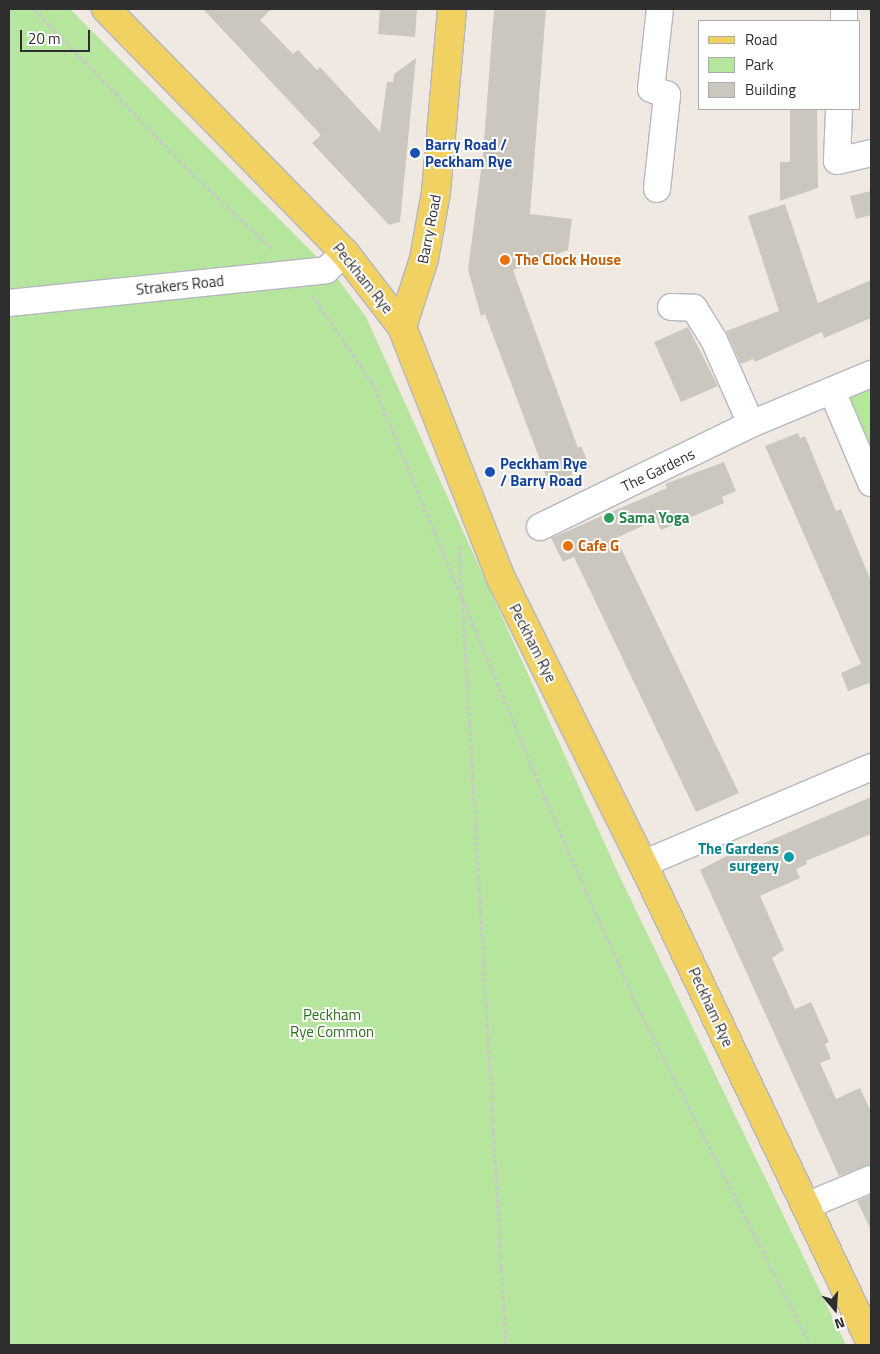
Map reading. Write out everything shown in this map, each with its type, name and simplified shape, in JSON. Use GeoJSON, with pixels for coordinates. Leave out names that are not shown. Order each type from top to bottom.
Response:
{"type":"FeatureCollection","features":[{"type":"Feature","properties":{"kind":"main road","name":"Peckham Rye"},"geometry":{"type":"LineString","coordinates":[[106,9],[165,73],[346,253],[402,327],[500,576],[643,864],[871,1343]]}},
{"type":"Feature","properties":{"kind":"main road","name":"Barry Road"},"geometry":{"type":"LineString","coordinates":[[402,327],[424,259],[436,192],[452,9]]}},
{"type":"Feature","properties":{"kind":"street"},"geometry":{"type":"LineString","coordinates":[[657,189],[667,95],[651,89],[660,9]]}},
{"type":"Feature","properties":{"kind":"street"},"geometry":{"type":"LineString","coordinates":[[839,110],[837,161],[871,153]]}},
{"type":"Feature","properties":{"kind":"street","name":"Strakers Road"},"geometry":{"type":"LineString","coordinates":[[9,303],[326,270],[346,253]]}},
{"type":"Feature","properties":{"kind":"street"},"geometry":{"type":"LineString","coordinates":[[671,307],[694,308],[714,340],[751,424]]}},
{"type":"Feature","properties":{"kind":"street","name":"The Gardens"},"geometry":{"type":"LineString","coordinates":[[540,528],[751,424],[871,374]]}},
{"type":"Feature","properties":{"kind":"street"},"geometry":{"type":"LineString","coordinates":[[832,391],[871,483]]}},
{"type":"Feature","properties":{"kind":"street"},"geometry":{"type":"LineString","coordinates":[[643,864],[871,768]]}},
{"type":"Feature","properties":{"kind":"street"},"geometry":{"type":"LineString","coordinates":[[806,1206],[871,1179]]}},
{"type":"Feature","properties":{"kind":"path"},"geometry":{"type":"LineString","coordinates":[[458,535],[506,1345]]}},
{"type":"Feature","properties":{"kind":"path"},"geometry":{"type":"LineString","coordinates":[[462,591],[545,798],[635,1001],[810,1345]]}},
{"type":"Feature","properties":{"kind":"green space","name":"Peckham Rye Common"},"geometry":{"type":"Polygon","coordinates":[[[9,9],[70,9],[334,274],[366,317],[619,875],[846,1345],[9,1345],[9,9]]]}},
{"type":"Feature","properties":{"kind":"green space"},"geometry":{"type":"Polygon","coordinates":[[[871,383],[871,467],[842,396],[871,383]]]}},
{"type":"Feature","properties":{"kind":"building"},"geometry":{"type":"Polygon","coordinates":[[[203,9],[271,9],[260,20],[293,54],[298,50],[317,70],[320,67],[380,132],[387,82],[393,82],[394,74],[416,58],[400,222],[389,225],[312,143],[321,135],[203,9]]]}},
{"type":"Feature","properties":{"kind":"building"},"geometry":{"type":"Polygon","coordinates":[[[380,9],[417,9],[415,37],[378,34],[380,9]]]}},
{"type":"Feature","properties":{"kind":"building"},"geometry":{"type":"Polygon","coordinates":[[[494,9],[546,9],[530,214],[572,219],[568,250],[513,270],[578,448],[581,446],[590,467],[549,484],[485,314],[481,316],[468,270],[483,154],[494,9]]]}},
{"type":"Feature","properties":{"kind":"building"},"geometry":{"type":"Polygon","coordinates":[[[790,110],[817,110],[818,188],[780,201],[780,162],[790,162],[790,110]]]}},
{"type":"Feature","properties":{"kind":"building"},"geometry":{"type":"Polygon","coordinates":[[[871,191],[871,215],[856,219],[850,196],[871,191]]]}},
{"type":"Feature","properties":{"kind":"building"},"geometry":{"type":"Polygon","coordinates":[[[785,204],[818,303],[871,280],[871,318],[824,338],[822,332],[755,362],[753,359],[741,364],[726,331],[779,311],[748,216],[785,204]]]}},
{"type":"Feature","properties":{"kind":"building"},"geometry":{"type":"Polygon","coordinates":[[[688,327],[718,386],[681,402],[654,342],[688,327]]]}},
{"type":"Feature","properties":{"kind":"building"},"geometry":{"type":"Polygon","coordinates":[[[798,433],[800,438],[805,436],[836,511],[841,509],[871,581],[871,687],[869,683],[848,691],[841,673],[861,664],[765,446],[798,433]]]}},
{"type":"Feature","properties":{"kind":"building"},"geometry":{"type":"Polygon","coordinates":[[[724,462],[736,491],[722,497],[724,503],[661,530],[656,520],[616,538],[739,793],[696,812],[574,557],[563,562],[551,538],[667,488],[665,484],[724,462]]]}},
{"type":"Feature","properties":{"kind":"building"},"geometry":{"type":"Polygon","coordinates":[[[871,797],[871,834],[806,861],[807,864],[796,869],[800,878],[760,896],[784,950],[772,958],[795,1009],[811,1002],[829,1042],[825,1044],[831,1059],[820,1063],[836,1099],[860,1088],[871,1112],[871,1164],[839,1176],[700,870],[738,850],[739,854],[871,797]]]}},
{"type":"Feature","properties":{"kind":"building"},"geometry":{"type":"Polygon","coordinates":[[[871,1195],[871,1230],[857,1201],[871,1195]]]}},
{"type":"Feature","properties":{"kind":"place","name":"Barry Road / Peckham Rye"},"geometry":{"type":"Point","coordinates":[415,153]}},
{"type":"Feature","properties":{"kind":"place","name":"The Clock House"},"geometry":{"type":"Point","coordinates":[505,260]}},
{"type":"Feature","properties":{"kind":"place","name":"Peckham Rye / Barry Road"},"geometry":{"type":"Point","coordinates":[490,472]}},
{"type":"Feature","properties":{"kind":"place","name":"Sama Yoga"},"geometry":{"type":"Point","coordinates":[609,518]}},
{"type":"Feature","properties":{"kind":"place","name":"Cafe G"},"geometry":{"type":"Point","coordinates":[568,546]}},
{"type":"Feature","properties":{"kind":"place","name":"The Gardens surgery"},"geometry":{"type":"Point","coordinates":[789,857]}}]}
